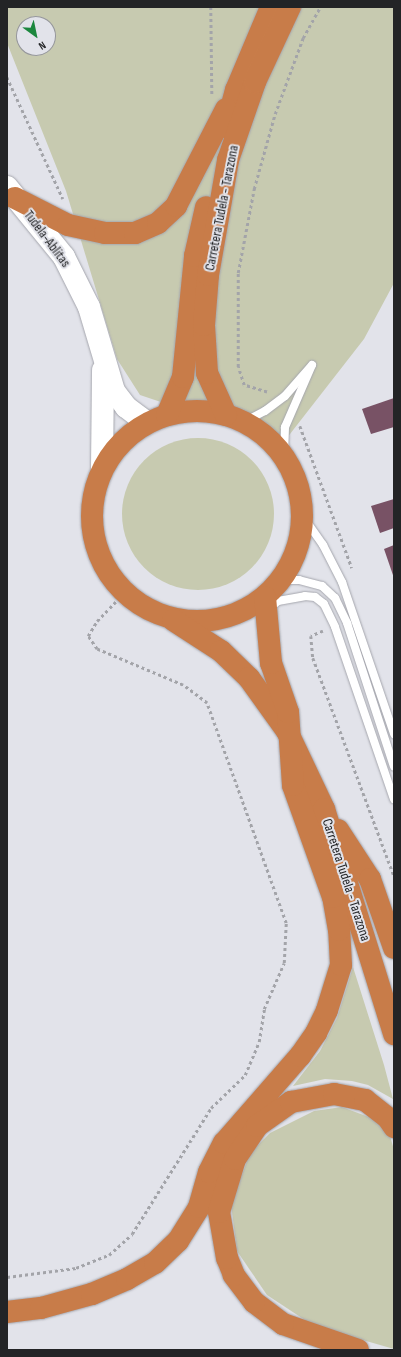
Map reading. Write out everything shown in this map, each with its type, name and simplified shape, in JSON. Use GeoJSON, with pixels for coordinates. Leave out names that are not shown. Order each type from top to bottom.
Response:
{"type":"FeatureCollection","features":[{"type":"Feature","properties":{"kind":"highway","name":"Carretera Tudela - Tarazona"},"geometry":{"type":"LineString","coordinates":[[167,415],[183,377],[195,256],[236,90],[271,7]]}},
{"type":"Feature","properties":{"kind":"highway","name":"Carretera Tudela - Tarazona"},"geometry":{"type":"LineString","coordinates":[[235,419],[207,373],[204,325],[208,275],[228,160],[255,82],[290,7]]}},
{"type":"Feature","properties":{"kind":"highway"},"geometry":{"type":"LineString","coordinates":[[11,193],[68,225],[105,233],[135,233],[158,223],[176,206],[201,163],[236,90]]}},
{"type":"Feature","properties":{"kind":"highway"},"geometry":{"type":"LineString","coordinates":[[196,411],[235,419],[266,437],[284,458],[298,485],[302,515],[297,549],[281,580],[265,606],[205,622],[172,620],[138,604],[110,578],[94,544],[91,506],[102,470],[121,443],[147,424],[167,415],[196,411]]}},
{"type":"Feature","properties":{"kind":"highway","name":"Carretera Tudela - Tarazona"},"geometry":{"type":"LineString","coordinates":[[265,606],[271,663],[288,712],[288,731]]}},
{"type":"Feature","properties":{"kind":"highway","name":"Carretera Tudela - Tarazona"},"geometry":{"type":"LineString","coordinates":[[172,620],[221,651],[249,678],[288,731],[324,810],[394,1034]]}},
{"type":"Feature","properties":{"kind":"highway"},"geometry":{"type":"LineString","coordinates":[[7,1312],[41,1308],[92,1294],[127,1279],[155,1263],[178,1241],[200,1207],[210,1172],[224,1143],[300,1056],[316,1033],[341,965],[340,930],[332,897],[293,785],[288,731]]}},
{"type":"Feature","properties":{"kind":"highway"},"geometry":{"type":"LineString","coordinates":[[324,810],[370,878],[394,948]]}},
{"type":"Feature","properties":{"kind":"highway"},"geometry":{"type":"LineString","coordinates":[[358,1350],[283,1324],[254,1302],[234,1275],[230,1264],[219,1212],[235,1159],[257,1126],[291,1102],[334,1094],[364,1100],[388,1118],[394,1127]]}},
{"type":"Feature","properties":{"kind":"street","name":"Tudela-Ablitas"},"geometry":{"type":"LineString","coordinates":[[11,193],[64,257],[89,307],[104,363],[114,391],[126,407],[147,424]]}},
{"type":"Feature","properties":{"kind":"street","name":"Tudela-Ablitas"},"geometry":{"type":"LineString","coordinates":[[102,470],[104,363]]}},
{"type":"Feature","properties":{"kind":"lane"},"geometry":{"type":"LineString","coordinates":[[235,419],[280,400],[312,365],[285,427],[284,458]]}},
{"type":"Feature","properties":{"kind":"lane"},"geometry":{"type":"LineString","coordinates":[[302,515],[323,545],[342,582],[394,734]]}},
{"type":"Feature","properties":{"kind":"lane"},"geometry":{"type":"LineString","coordinates":[[281,580],[299,580],[322,586],[335,598],[347,623],[394,767]]}},
{"type":"Feature","properties":{"kind":"lane"},"geometry":{"type":"LineString","coordinates":[[265,606],[278,601],[293,598],[315,597],[324,604],[335,627],[394,799]]}},
{"type":"Feature","properties":{"kind":"path"},"geometry":{"type":"LineString","coordinates":[[211,7],[212,95]]}},
{"type":"Feature","properties":{"kind":"path"},"geometry":{"type":"LineString","coordinates":[[280,400],[266,391],[250,388],[244,385],[240,377],[238,367],[238,273],[254,189],[275,114],[303,38],[320,7]]}},
{"type":"Feature","properties":{"kind":"path"},"geometry":{"type":"LineString","coordinates":[[7,77],[76,226]]}},
{"type":"Feature","properties":{"kind":"path"},"geometry":{"type":"LineString","coordinates":[[291,411],[299,422],[353,569]]}},
{"type":"Feature","properties":{"kind":"path"},"geometry":{"type":"LineString","coordinates":[[7,1277],[76,1268],[109,1255],[132,1234],[212,1108],[245,1074],[259,1042],[264,1009],[284,963],[286,923],[207,703],[183,685],[97,649],[88,636],[97,621],[125,592]]}},
{"type":"Feature","properties":{"kind":"path"},"geometry":{"type":"LineString","coordinates":[[327,630],[311,636],[313,658],[394,876]]}},
{"type":"Feature","properties":{"kind":"green space"},"geometry":{"type":"Polygon","coordinates":[[[7,7],[394,7],[394,283],[364,339],[283,443],[140,395],[117,359],[66,191],[7,43],[7,7]]]}},
{"type":"Feature","properties":{"kind":"green space"},"geometry":{"type":"Polygon","coordinates":[[[198,438],[227,444],[234,447],[252,460],[265,478],[268,485],[274,514],[268,543],[265,550],[252,568],[234,581],[227,584],[198,590],[169,584],[162,581],[144,568],[131,550],[128,543],[122,514],[128,485],[131,478],[144,460],[162,447],[169,444],[198,438]]]}},
{"type":"Feature","properties":{"kind":"green space"},"geometry":{"type":"Polygon","coordinates":[[[353,967],[384,1065],[393,1099],[368,1085],[352,1081],[325,1079],[293,1086],[320,1051],[337,1018],[353,967]]]}},
{"type":"Feature","properties":{"kind":"green space"},"geometry":{"type":"Polygon","coordinates":[[[342,1107],[374,1119],[390,1136],[394,1150],[394,1349],[314,1326],[267,1295],[237,1251],[231,1204],[250,1153],[270,1133],[314,1111],[342,1107]]]}},
{"type":"Feature","properties":{"kind":"building"},"geometry":{"type":"Polygon","coordinates":[[[394,398],[394,427],[371,434],[362,409],[394,398]]]}},
{"type":"Feature","properties":{"kind":"building"},"geometry":{"type":"Polygon","coordinates":[[[394,499],[394,528],[380,533],[371,506],[394,499]]]}},
{"type":"Feature","properties":{"kind":"building"},"geometry":{"type":"Polygon","coordinates":[[[394,545],[394,578],[384,549],[394,545]]]}}]}
